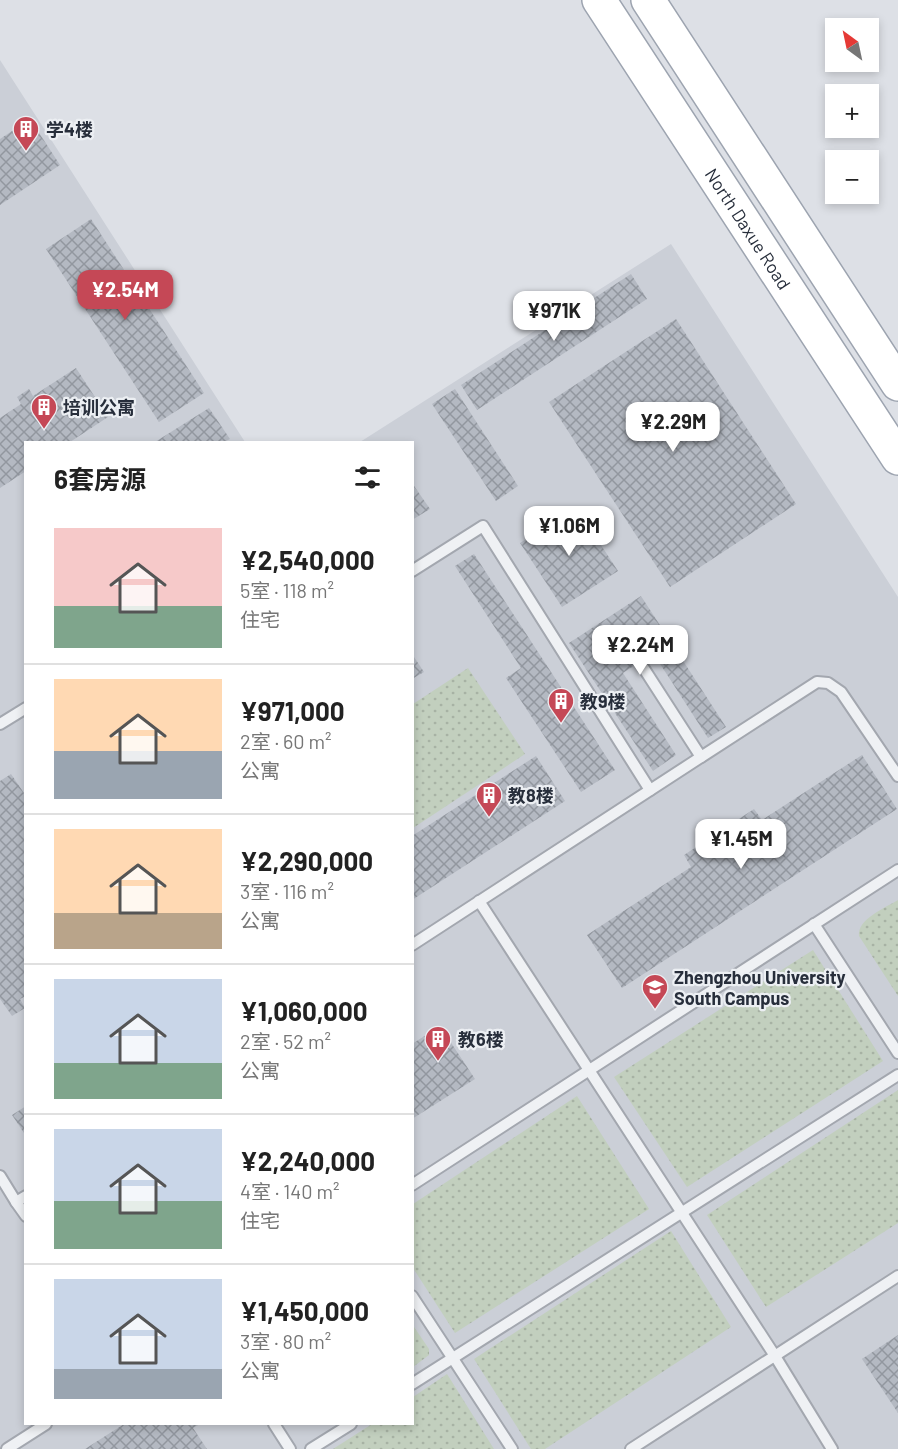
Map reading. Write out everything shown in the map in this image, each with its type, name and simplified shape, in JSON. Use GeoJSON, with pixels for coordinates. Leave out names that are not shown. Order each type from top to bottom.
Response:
{"type":"FeatureCollection","features":[{"type":"Feature","properties":{"kind":"main road","name":"North Daxue Road"},"geometry":{"type":"LineString","coordinates":[[599,0],[898,458]]}},
{"type":"Feature","properties":{"kind":"main road"},"geometry":{"type":"LineString","coordinates":[[648,0],[898,384]]}},
{"type":"Feature","properties":{"kind":"lane"},"geometry":{"type":"LineString","coordinates":[[414,570],[483,526],[650,790]]}},
{"type":"Feature","properties":{"kind":"lane"},"geometry":{"type":"LineString","coordinates":[[641,664],[701,757]]}},
{"type":"Feature","properties":{"kind":"lane"},"geometry":{"type":"LineString","coordinates":[[414,944],[817,682],[828,683],[841,692],[898,776]]}},
{"type":"Feature","properties":{"kind":"lane"},"geometry":{"type":"LineString","coordinates":[[0,724],[24,709]]}},
{"type":"Feature","properties":{"kind":"lane"},"geometry":{"type":"LineString","coordinates":[[414,1184],[898,870]]}},
{"type":"Feature","properties":{"kind":"lane"},"geometry":{"type":"LineString","coordinates":[[479,901],[775,1356],[832,1449]]}},
{"type":"Feature","properties":{"kind":"lane"},"geometry":{"type":"LineString","coordinates":[[814,924],[898,1053]]}},
{"type":"Feature","properties":{"kind":"lane"},"geometry":{"type":"LineString","coordinates":[[414,1383],[898,1075]]}},
{"type":"Feature","properties":{"kind":"lane"},"geometry":{"type":"LineString","coordinates":[[0,1176],[21,1199]]}},
{"type":"Feature","properties":{"kind":"lane"},"geometry":{"type":"LineString","coordinates":[[631,1449],[898,1276]]}},
{"type":"Feature","properties":{"kind":"lane"},"geometry":{"type":"LineString","coordinates":[[414,1299],[512,1449]]}},
{"type":"Feature","properties":{"kind":"lane"},"geometry":{"type":"LineString","coordinates":[[7,1449],[44,1425]]}},
{"type":"Feature","properties":{"kind":"lane"},"geometry":{"type":"LineString","coordinates":[[275,1425],[290,1449]]}},
{"type":"Feature","properties":{"kind":"lane"},"geometry":{"type":"LineString","coordinates":[[311,1449],[349,1425]]}},
{"type":"Feature","properties":{"kind":"shaded area","name":"Zhengzhou University South Campus"},"geometry":{"type":"Polygon","coordinates":[[[0,60],[244,441],[24,441],[24,1425],[414,1425],[414,441],[362,441],[671,244],[898,597],[898,1449],[0,1449],[0,60]]]}},
{"type":"Feature","properties":{"kind":"green space"},"geometry":{"type":"Polygon","coordinates":[[[468,668],[525,754],[414,827],[414,703],[468,668]]]}},
{"type":"Feature","properties":{"kind":"green space"},"geometry":{"type":"Polygon","coordinates":[[[898,900],[898,996],[859,936],[862,924],[867,919],[898,900]]]}},
{"type":"Feature","properties":{"kind":"green space"},"geometry":{"type":"Polygon","coordinates":[[[813,950],[883,1061],[687,1187],[614,1077],[813,950]]]}},
{"type":"Feature","properties":{"kind":"green space"},"geometry":{"type":"Polygon","coordinates":[[[898,1090],[898,1223],[766,1307],[707,1215],[898,1090]]]}},
{"type":"Feature","properties":{"kind":"green space"},"geometry":{"type":"Polygon","coordinates":[[[577,1096],[649,1209],[455,1333],[414,1270],[414,1203],[577,1096]]]}},
{"type":"Feature","properties":{"kind":"green space"},"geometry":{"type":"Polygon","coordinates":[[[671,1231],[731,1327],[545,1449],[531,1449],[474,1359],[671,1231]]]}},
{"type":"Feature","properties":{"kind":"green space"},"geometry":{"type":"Polygon","coordinates":[[[414,1327],[429,1349],[429,1355],[414,1366],[414,1327]]]}},
{"type":"Feature","properties":{"kind":"green space"},"geometry":{"type":"Polygon","coordinates":[[[447,1374],[494,1449],[333,1449],[370,1425],[414,1425],[414,1396],[447,1374]]]}},
{"type":"Feature","properties":{"kind":"building","name":"学4楼"},"geometry":{"type":"Polygon","coordinates":[[[30,119],[60,165],[0,205],[0,139],[30,119]]]}},
{"type":"Feature","properties":{"kind":"building"},"geometry":{"type":"Polygon","coordinates":[[[91,219],[204,393],[159,422],[46,249],[91,219]]]}},
{"type":"Feature","properties":{"kind":"building"},"geometry":{"type":"Polygon","coordinates":[[[631,274],[647,299],[477,410],[461,385],[631,274]]]}},
{"type":"Feature","properties":{"kind":"building"},"geometry":{"type":"Polygon","coordinates":[[[676,319],[796,504],[670,587],[549,402],[676,319]]]}},
{"type":"Feature","properties":{"kind":"building","name":"培训公寓"},"geometry":{"type":"Polygon","coordinates":[[[76,368],[108,417],[72,441],[24,441],[24,472],[0,488],[0,418],[21,404],[17,397],[29,389],[33,396],[76,368]]]}},
{"type":"Feature","properties":{"kind":"building"},"geometry":{"type":"Polygon","coordinates":[[[455,389],[518,486],[496,501],[432,404],[455,389]]]}},
{"type":"Feature","properties":{"kind":"building"},"geometry":{"type":"Polygon","coordinates":[[[209,408],[230,439],[226,441],[157,441],[209,408]]]}},
{"type":"Feature","properties":{"kind":"building"},"geometry":{"type":"Polygon","coordinates":[[[414,486],[430,509],[414,519],[414,486]]]}},
{"type":"Feature","properties":{"kind":"building"},"geometry":{"type":"Polygon","coordinates":[[[576,507],[618,571],[562,607],[520,543],[576,507]]]}},
{"type":"Feature","properties":{"kind":"building","name":"教9楼"},"geometry":{"type":"Polygon","coordinates":[[[474,554],[615,770],[581,792],[506,678],[521,668],[455,566],[474,554]]]}},
{"type":"Feature","properties":{"kind":"building"},"geometry":{"type":"Polygon","coordinates":[[[641,596],[726,727],[708,738],[653,653],[623,673],[676,755],[653,771],[569,643],[641,596]]]}},
{"type":"Feature","properties":{"kind":"building"},"geometry":{"type":"Polygon","coordinates":[[[414,657],[424,672],[414,678],[414,657]]]}},
{"type":"Feature","properties":{"kind":"building"},"geometry":{"type":"Polygon","coordinates":[[[862,755],[897,809],[622,988],[587,935],[691,867],[684,855],[754,809],[762,820],[862,755]]]}},
{"type":"Feature","properties":{"kind":"building","name":"教8楼"},"geometry":{"type":"Polygon","coordinates":[[[536,756],[565,801],[414,899],[414,835],[536,756]]]}},
{"type":"Feature","properties":{"kind":"building"},"geometry":{"type":"Polygon","coordinates":[[[11,774],[24,793],[24,997],[20,999],[24,1009],[12,1016],[0,999],[0,781],[11,774]]]}},
{"type":"Feature","properties":{"kind":"building","name":"教6楼"},"geometry":{"type":"Polygon","coordinates":[[[440,1026],[475,1079],[414,1118],[414,1043],[440,1026]]]}},
{"type":"Feature","properties":{"kind":"building"},"geometry":{"type":"Polygon","coordinates":[[[24,1107],[24,1133],[12,1115],[24,1107]]]}},
{"type":"Feature","properties":{"kind":"building"},"geometry":{"type":"Polygon","coordinates":[[[898,1335],[898,1413],[862,1359],[898,1335]]]}},
{"type":"Feature","properties":{"kind":"building"},"geometry":{"type":"Polygon","coordinates":[[[122,1425],[198,1425],[193,1428],[207,1449],[85,1449],[122,1425]]]}},
{"type":"Feature","properties":{"kind":"place","name":"学4楼"},"geometry":{"type":"Point","coordinates":[26,152]}},
{"type":"Feature","properties":{"kind":"place","name":"培训公寓"},"geometry":{"type":"Point","coordinates":[44,430]}},
{"type":"Feature","properties":{"kind":"place","name":"教9楼"},"geometry":{"type":"Point","coordinates":[561,724]}},
{"type":"Feature","properties":{"kind":"place","name":"教8楼"},"geometry":{"type":"Point","coordinates":[489,818]}},
{"type":"Feature","properties":{"kind":"place","name":"Zhengzhou University South Campus"},"geometry":{"type":"Point","coordinates":[655,1010]}},
{"type":"Feature","properties":{"kind":"place","name":"教6楼"},"geometry":{"type":"Point","coordinates":[438,1062]}}]}
